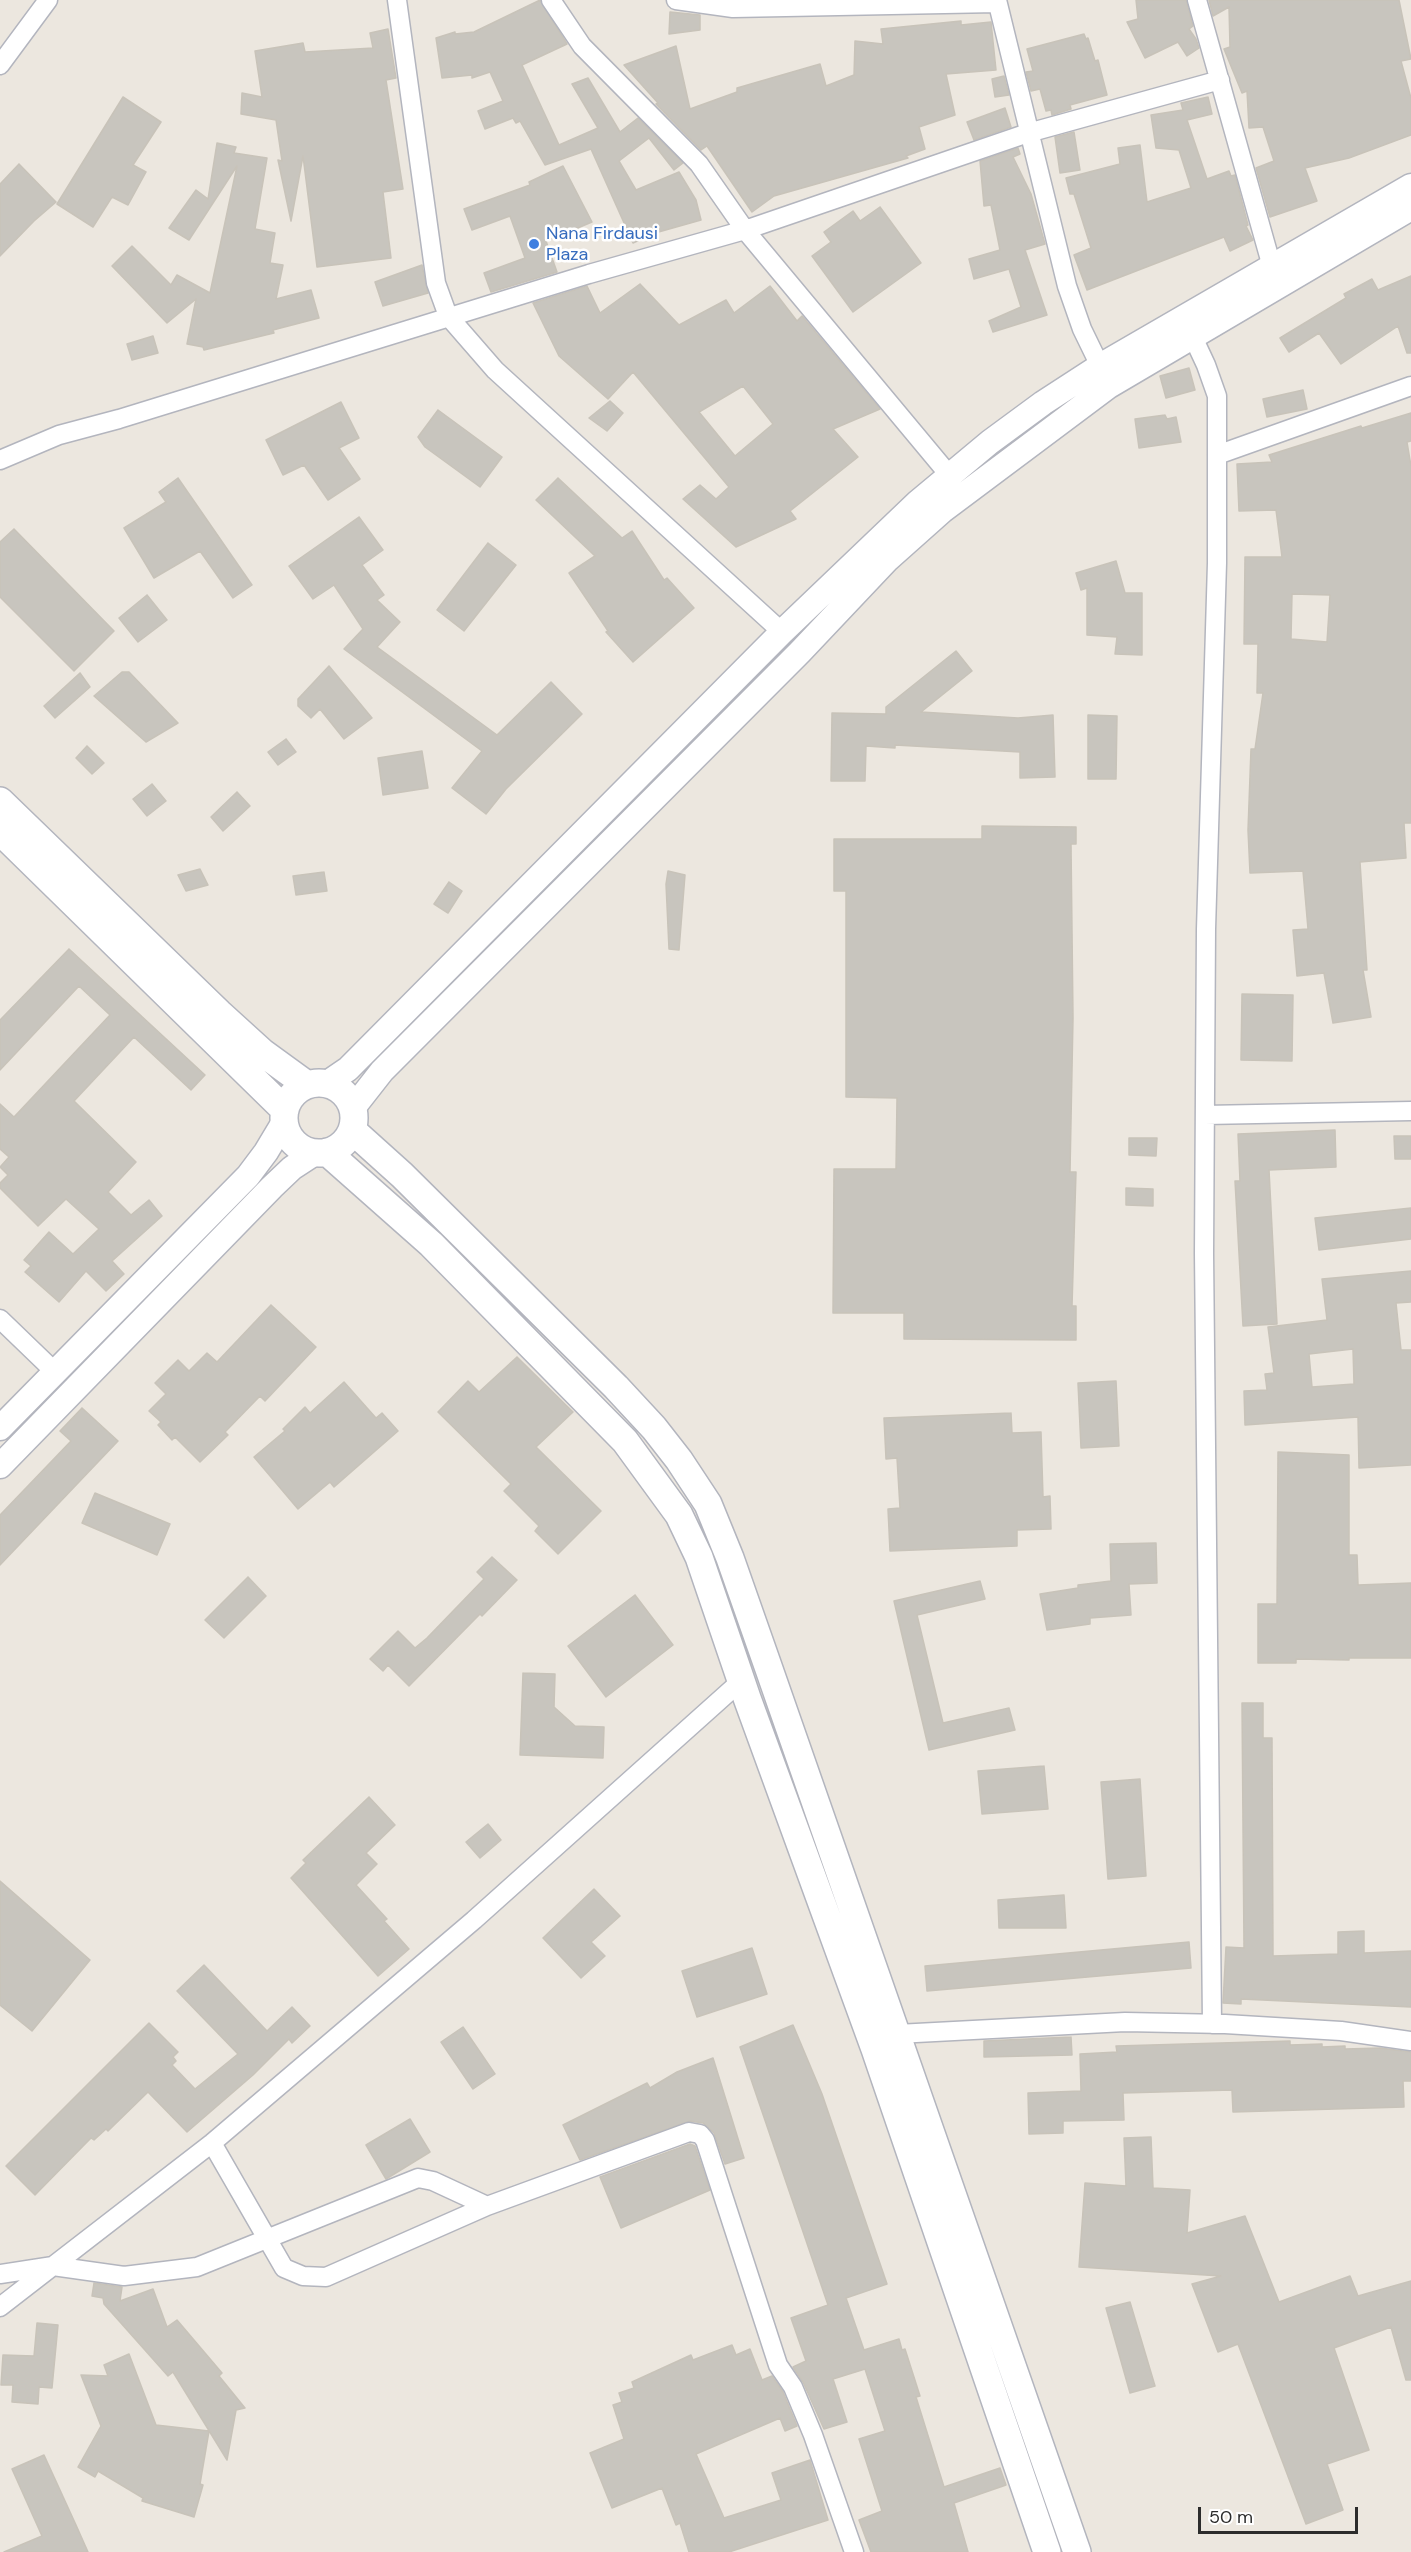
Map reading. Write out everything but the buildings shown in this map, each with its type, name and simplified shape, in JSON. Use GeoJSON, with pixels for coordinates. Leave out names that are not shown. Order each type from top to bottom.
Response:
{"type":"FeatureCollection","features":[{"type":"Feature","properties":{"kind":"main road"},"geometry":{"type":"LineString","coordinates":[[0,801],[263,1053],[316,1084],[340,1090],[348,1098],[353,1119],[402,1175],[616,1387],[673,1452],[708,1504],[734,1569],[1077,2552]]}},
{"type":"Feature","properties":{"kind":"main road"},"geometry":{"type":"LineString","coordinates":[[0,831],[285,1116]]}},
{"type":"Feature","properties":{"kind":"main road"},"geometry":{"type":"LineString","coordinates":[[316,1084],[289,1100],[285,1116],[287,1133],[294,1143],[303,1150],[321,1153],[338,1148],[346,1141],[353,1119]]}},
{"type":"Feature","properties":{"kind":"main road"},"geometry":{"type":"LineString","coordinates":[[321,1153],[431,1244],[625,1441],[672,1505],[684,1526],[699,1557],[741,1680],[875,2049],[1047,2552]]}},
{"type":"Feature","properties":{"kind":"street"},"geometry":{"type":"LineString","coordinates":[[0,65],[48,0]]}},
{"type":"Feature","properties":{"kind":"street"},"geometry":{"type":"LineString","coordinates":[[397,0],[436,283],[448,316],[495,370],[782,632]]}},
{"type":"Feature","properties":{"kind":"street"},"geometry":{"type":"LineString","coordinates":[[551,0],[582,46],[699,164],[745,230],[950,476]]}},
{"type":"Feature","properties":{"kind":"street"},"geometry":{"type":"LineString","coordinates":[[676,0],[734,8],[997,2],[1067,286],[1082,329],[1100,366]]}},
{"type":"Feature","properties":{"kind":"street"},"geometry":{"type":"LineString","coordinates":[[1197,0],[1272,267]]}},
{"type":"Feature","properties":{"kind":"street"},"geometry":{"type":"LineString","coordinates":[[0,460],[59,435],[131,415],[448,316],[745,230],[1028,133],[1220,80]]}},
{"type":"Feature","properties":{"kind":"street"},"geometry":{"type":"LineString","coordinates":[[316,1084],[348,1069],[782,632],[892,525],[990,442],[1042,403],[1100,366],[1411,186]]}},
{"type":"Feature","properties":{"kind":"street"},"geometry":{"type":"LineString","coordinates":[[353,1119],[382,1071],[800,652],[887,560],[942,511],[1109,386],[1411,208]]}},
{"type":"Feature","properties":{"kind":"street"},"geometry":{"type":"LineString","coordinates":[[1192,335],[1217,396],[1217,563],[1206,929],[1204,1265],[1212,2024]]}},
{"type":"Feature","properties":{"kind":"street"},"geometry":{"type":"LineString","coordinates":[[1217,454],[1411,386]]}},
{"type":"Feature","properties":{"kind":"street"},"geometry":{"type":"LineString","coordinates":[[1205,1115],[1411,1111]]}},
{"type":"Feature","properties":{"kind":"street"},"geometry":{"type":"LineString","coordinates":[[0,1428],[248,1176],[266,1152],[285,1116]]}},
{"type":"Feature","properties":{"kind":"street"},"geometry":{"type":"LineString","coordinates":[[0,1467],[272,1187],[292,1168],[321,1153]]}},
{"type":"Feature","properties":{"kind":"street"},"geometry":{"type":"LineString","coordinates":[[0,1319],[55,1372]]}},
{"type":"Feature","properties":{"kind":"street"},"geometry":{"type":"LineString","coordinates":[[0,2307],[212,2143],[474,1920],[741,1680]]}},
{"type":"Feature","properties":{"kind":"street"},"geometry":{"type":"LineString","coordinates":[[897,2034],[1125,2022],[1341,2031],[1411,2041]]}},
{"type":"Feature","properties":{"kind":"street"},"geometry":{"type":"LineString","coordinates":[[212,2143],[284,2268],[303,2276],[326,2277],[487,2206],[689,2132],[700,2134],[705,2140],[778,2365],[793,2387],[813,2435],[854,2552]]}},
{"type":"Feature","properties":{"kind":"street"},"geometry":{"type":"LineString","coordinates":[[0,2274],[53,2266],[124,2276],[197,2267],[418,2178],[433,2181],[487,2206]]}},
{"type":"Feature","properties":{"kind":"place","name":"Nana Firdausi Plaza"},"geometry":{"type":"Point","coordinates":[534,244]}}]}
